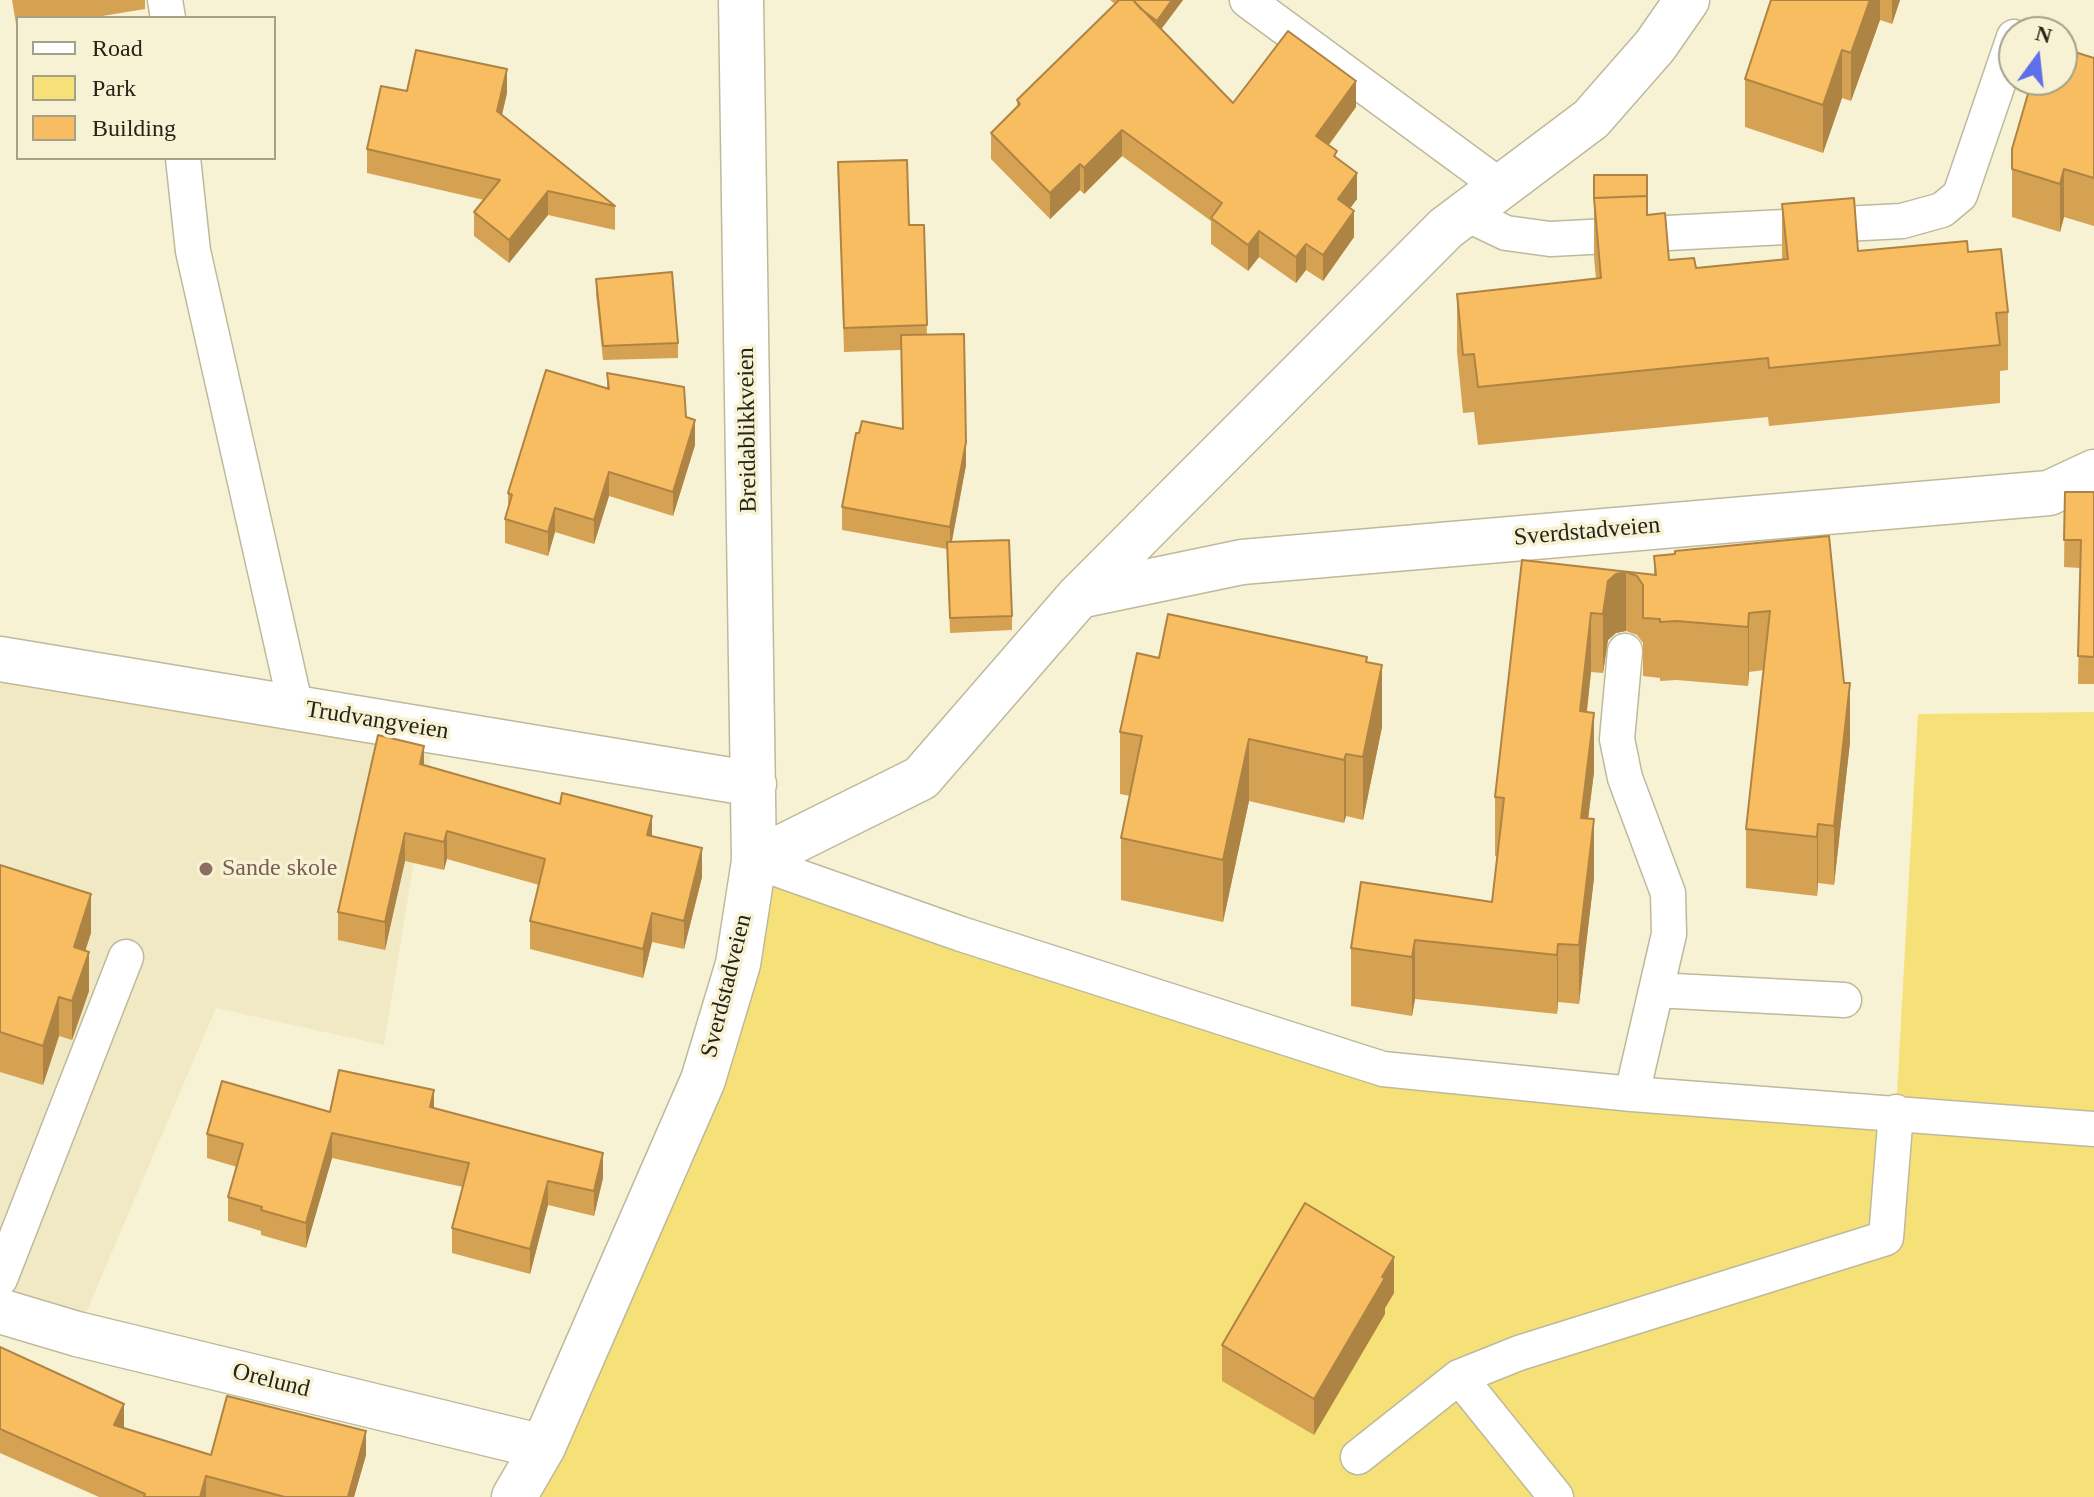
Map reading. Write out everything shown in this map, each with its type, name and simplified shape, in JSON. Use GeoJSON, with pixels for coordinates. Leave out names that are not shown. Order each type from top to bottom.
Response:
{"type":"FeatureCollection","features":[{"type":"Feature","properties":{"kind":"street","name":"Breidablikkveien"},"geometry":{"type":"LineString","coordinates":[[741,0],[754,861]]}},
{"type":"Feature","properties":{"kind":"street"},"geometry":{"type":"LineString","coordinates":[[754,861],[921,778],[1079,596],[1446,228],[1591,119],[1655,46],[1687,0]]}},
{"type":"Feature","properties":{"kind":"street","name":"Sverdstadveien"},"geometry":{"type":"LineString","coordinates":[[1079,596],[1242,562],[2049,493],[2094,472]]}},
{"type":"Feature","properties":{"kind":"street","name":"Trudvangveien"},"geometry":{"type":"LineString","coordinates":[[0,659],[754,784]]}},
{"type":"Feature","properties":{"kind":"street","name":"Sverdstadveien"},"geometry":{"type":"LineString","coordinates":[[514,1497],[543,1447],[703,1080],[738,964],[754,861]]}},
{"type":"Feature","properties":{"kind":"street","name":"Orelund"},"geometry":{"type":"LineString","coordinates":[[0,1311],[77,1334],[543,1447]]}},
{"type":"Feature","properties":{"kind":"lane"},"geometry":{"type":"LineString","coordinates":[[1247,0],[1500,186]]}},
{"type":"Feature","properties":{"kind":"lane"},"geometry":{"type":"LineString","coordinates":[[1464,213],[1506,233],[1550,239],[1902,221],[1942,210],[1960,195],[1998,84]]}},
{"type":"Feature","properties":{"kind":"lane"},"geometry":{"type":"LineString","coordinates":[[183,160],[193,251],[296,708]]}},
{"type":"Feature","properties":{"kind":"lane"},"geometry":{"type":"LineString","coordinates":[[1625,651],[1617,739],[1625,778],[1668,893],[1669,934],[1632,1094]]}},
{"type":"Feature","properties":{"kind":"lane"},"geometry":{"type":"LineString","coordinates":[[754,861],[961,934],[1383,1069],[1632,1094],[2094,1129]]}},
{"type":"Feature","properties":{"kind":"lane"},"geometry":{"type":"LineString","coordinates":[[0,1279],[126,957]]}},
{"type":"Feature","properties":{"kind":"lane"},"geometry":{"type":"LineString","coordinates":[[1656,990],[1844,1000]]}},
{"type":"Feature","properties":{"kind":"lane"},"geometry":{"type":"LineString","coordinates":[[1358,1457],[1459,1377],[1519,1353],[1886,1238],[1896,1112]]}},
{"type":"Feature","properties":{"kind":"lane"},"geometry":{"type":"LineString","coordinates":[[1459,1377],[1556,1497]]}},
{"type":"Feature","properties":{"kind":"shaded area","name":"Sande skole"},"geometry":{"type":"Polygon","coordinates":[[[0,653],[435,731],[384,1045],[216,1008],[77,1334],[0,1315],[0,653]]]}},
{"type":"Feature","properties":{"kind":"green space"},"geometry":{"type":"Polygon","coordinates":[[[2094,712],[2094,1497],[514,1497],[703,1080],[754,861],[1383,1069],[1896,1112],[1918,714],[2094,712]]]}},
{"type":"Feature","properties":{"kind":"building"},"geometry":{"type":"Polygon","coordinates":[[[1119,0],[1133,0],[1233,103],[1288,31],[1356,81],[1316,136],[1337,151],[1334,156],[1357,173],[1338,199],[1354,211],[1323,255],[1306,244],[1296,257],[1259,231],[1248,245],[1211,218],[1222,203],[1122,130],[1084,168],[1080,164],[1050,193],[991,133],[1020,104],[1017,100],[1119,0]]]}},
{"type":"Feature","properties":{"kind":"building"},"geometry":{"type":"Polygon","coordinates":[[[1133,0],[1172,0],[1157,21],[1133,0]]]}},
{"type":"Feature","properties":{"kind":"building"},"geometry":{"type":"Polygon","coordinates":[[[1771,0],[1870,0],[1851,53],[1842,50],[1823,105],[1745,79],[1771,0]]]}},
{"type":"Feature","properties":{"kind":"building"},"geometry":{"type":"Polygon","coordinates":[[[416,50],[507,69],[497,111],[615,206],[548,191],[509,240],[474,212],[500,180],[367,149],[381,86],[407,91],[416,50]]]}},
{"type":"Feature","properties":{"kind":"building"},"geometry":{"type":"Polygon","coordinates":[[[2078,53],[2094,58],[2094,178],[2064,169],[2060,184],[2012,169],[2012,149],[2027,96],[2078,96],[2078,53]]]}},
{"type":"Feature","properties":{"kind":"building"},"geometry":{"type":"Polygon","coordinates":[[[907,160],[909,225],[924,225],[927,325],[844,328],[838,162],[907,160]]]}},
{"type":"Feature","properties":{"kind":"building"},"geometry":{"type":"Polygon","coordinates":[[[1594,175],[1647,175],[1647,196],[1594,198],[1594,175]]]}},
{"type":"Feature","properties":{"kind":"building"},"geometry":{"type":"Polygon","coordinates":[[[1647,196],[1647,215],[1665,213],[1669,260],[1694,258],[1696,268],[1788,259],[1782,204],[1854,198],[1858,251],[1967,241],[1968,252],[2001,249],[2008,312],[1996,313],[2000,345],[1769,368],[1768,358],[1478,387],[1474,354],[1463,355],[1457,294],[1601,278],[1594,198],[1647,196]]]}},
{"type":"Feature","properties":{"kind":"building"},"geometry":{"type":"Polygon","coordinates":[[[672,272],[678,343],[603,346],[596,279],[672,272]]]}},
{"type":"Feature","properties":{"kind":"building"},"geometry":{"type":"Polygon","coordinates":[[[964,334],[966,442],[950,527],[842,507],[856,433],[859,433],[862,421],[903,429],[901,335],[964,334]]]}},
{"type":"Feature","properties":{"kind":"building"},"geometry":{"type":"Polygon","coordinates":[[[546,370],[609,389],[607,373],[684,387],[686,417],[695,420],[673,492],[609,472],[594,520],[555,508],[548,532],[505,519],[512,495],[508,493],[546,370]]]}},
{"type":"Feature","properties":{"kind":"building"},"geometry":{"type":"Polygon","coordinates":[[[2065,492],[2094,492],[2094,657],[2078,656],[2081,540],[2064,540],[2065,492]]]}},
{"type":"Feature","properties":{"kind":"building"},"geometry":{"type":"Polygon","coordinates":[[[1829,536],[1844,683],[1850,683],[1834,826],[1818,824],[1817,837],[1746,829],[1770,611],[1749,613],[1748,627],[1660,622],[1660,619],[1643,618],[1643,585],[1637,576],[1626,572],[1616,574],[1608,581],[1603,614],[1591,613],[1580,711],[1594,713],[1581,818],[1594,819],[1579,945],[1558,944],[1557,955],[1415,940],[1412,957],[1351,948],[1361,882],[1492,902],[1504,798],[1495,797],[1522,560],[1656,575],[1654,556],[1675,554],[1675,551],[1829,536]]]}},
{"type":"Feature","properties":{"kind":"building"},"geometry":{"type":"Polygon","coordinates":[[[1009,540],[1012,616],[950,618],[947,542],[1009,540]]]}},
{"type":"Feature","properties":{"kind":"building"},"geometry":{"type":"Polygon","coordinates":[[[1168,614],[1367,657],[1366,662],[1382,665],[1363,757],[1346,754],[1344,760],[1249,739],[1223,860],[1121,838],[1142,736],[1120,732],[1137,653],[1159,658],[1168,614]]]}},
{"type":"Feature","properties":{"kind":"building"},"geometry":{"type":"Polygon","coordinates":[[[378,735],[424,746],[420,764],[560,804],[562,793],[652,816],[647,835],[702,848],[684,921],[652,913],[643,949],[530,921],[545,859],[447,831],[444,842],[405,833],[385,922],[338,912],[378,735]]]}},
{"type":"Feature","properties":{"kind":"building"},"geometry":{"type":"Polygon","coordinates":[[[0,865],[91,894],[74,947],[89,952],[72,1001],[59,997],[43,1046],[0,1032],[0,865]]]}},
{"type":"Feature","properties":{"kind":"building"},"geometry":{"type":"Polygon","coordinates":[[[339,1070],[434,1090],[430,1107],[603,1153],[594,1191],[548,1181],[530,1249],[452,1228],[469,1163],[332,1133],[306,1223],[228,1197],[243,1144],[207,1134],[222,1081],[330,1112],[339,1070]]]}},
{"type":"Feature","properties":{"kind":"building"},"geometry":{"type":"Polygon","coordinates":[[[1305,1203],[1394,1257],[1382,1277],[1385,1278],[1314,1399],[1222,1345],[1305,1203]]]}},
{"type":"Feature","properties":{"kind":"building"},"geometry":{"type":"Polygon","coordinates":[[[0,1347],[124,1404],[114,1425],[211,1455],[227,1396],[366,1431],[348,1497],[285,1497],[206,1476],[200,1497],[144,1497],[145,1494],[0,1429],[0,1347]]]}},
{"type":"Feature","properties":{"kind":"place","name":"Sande skole"},"geometry":{"type":"Point","coordinates":[206,869]}}]}
